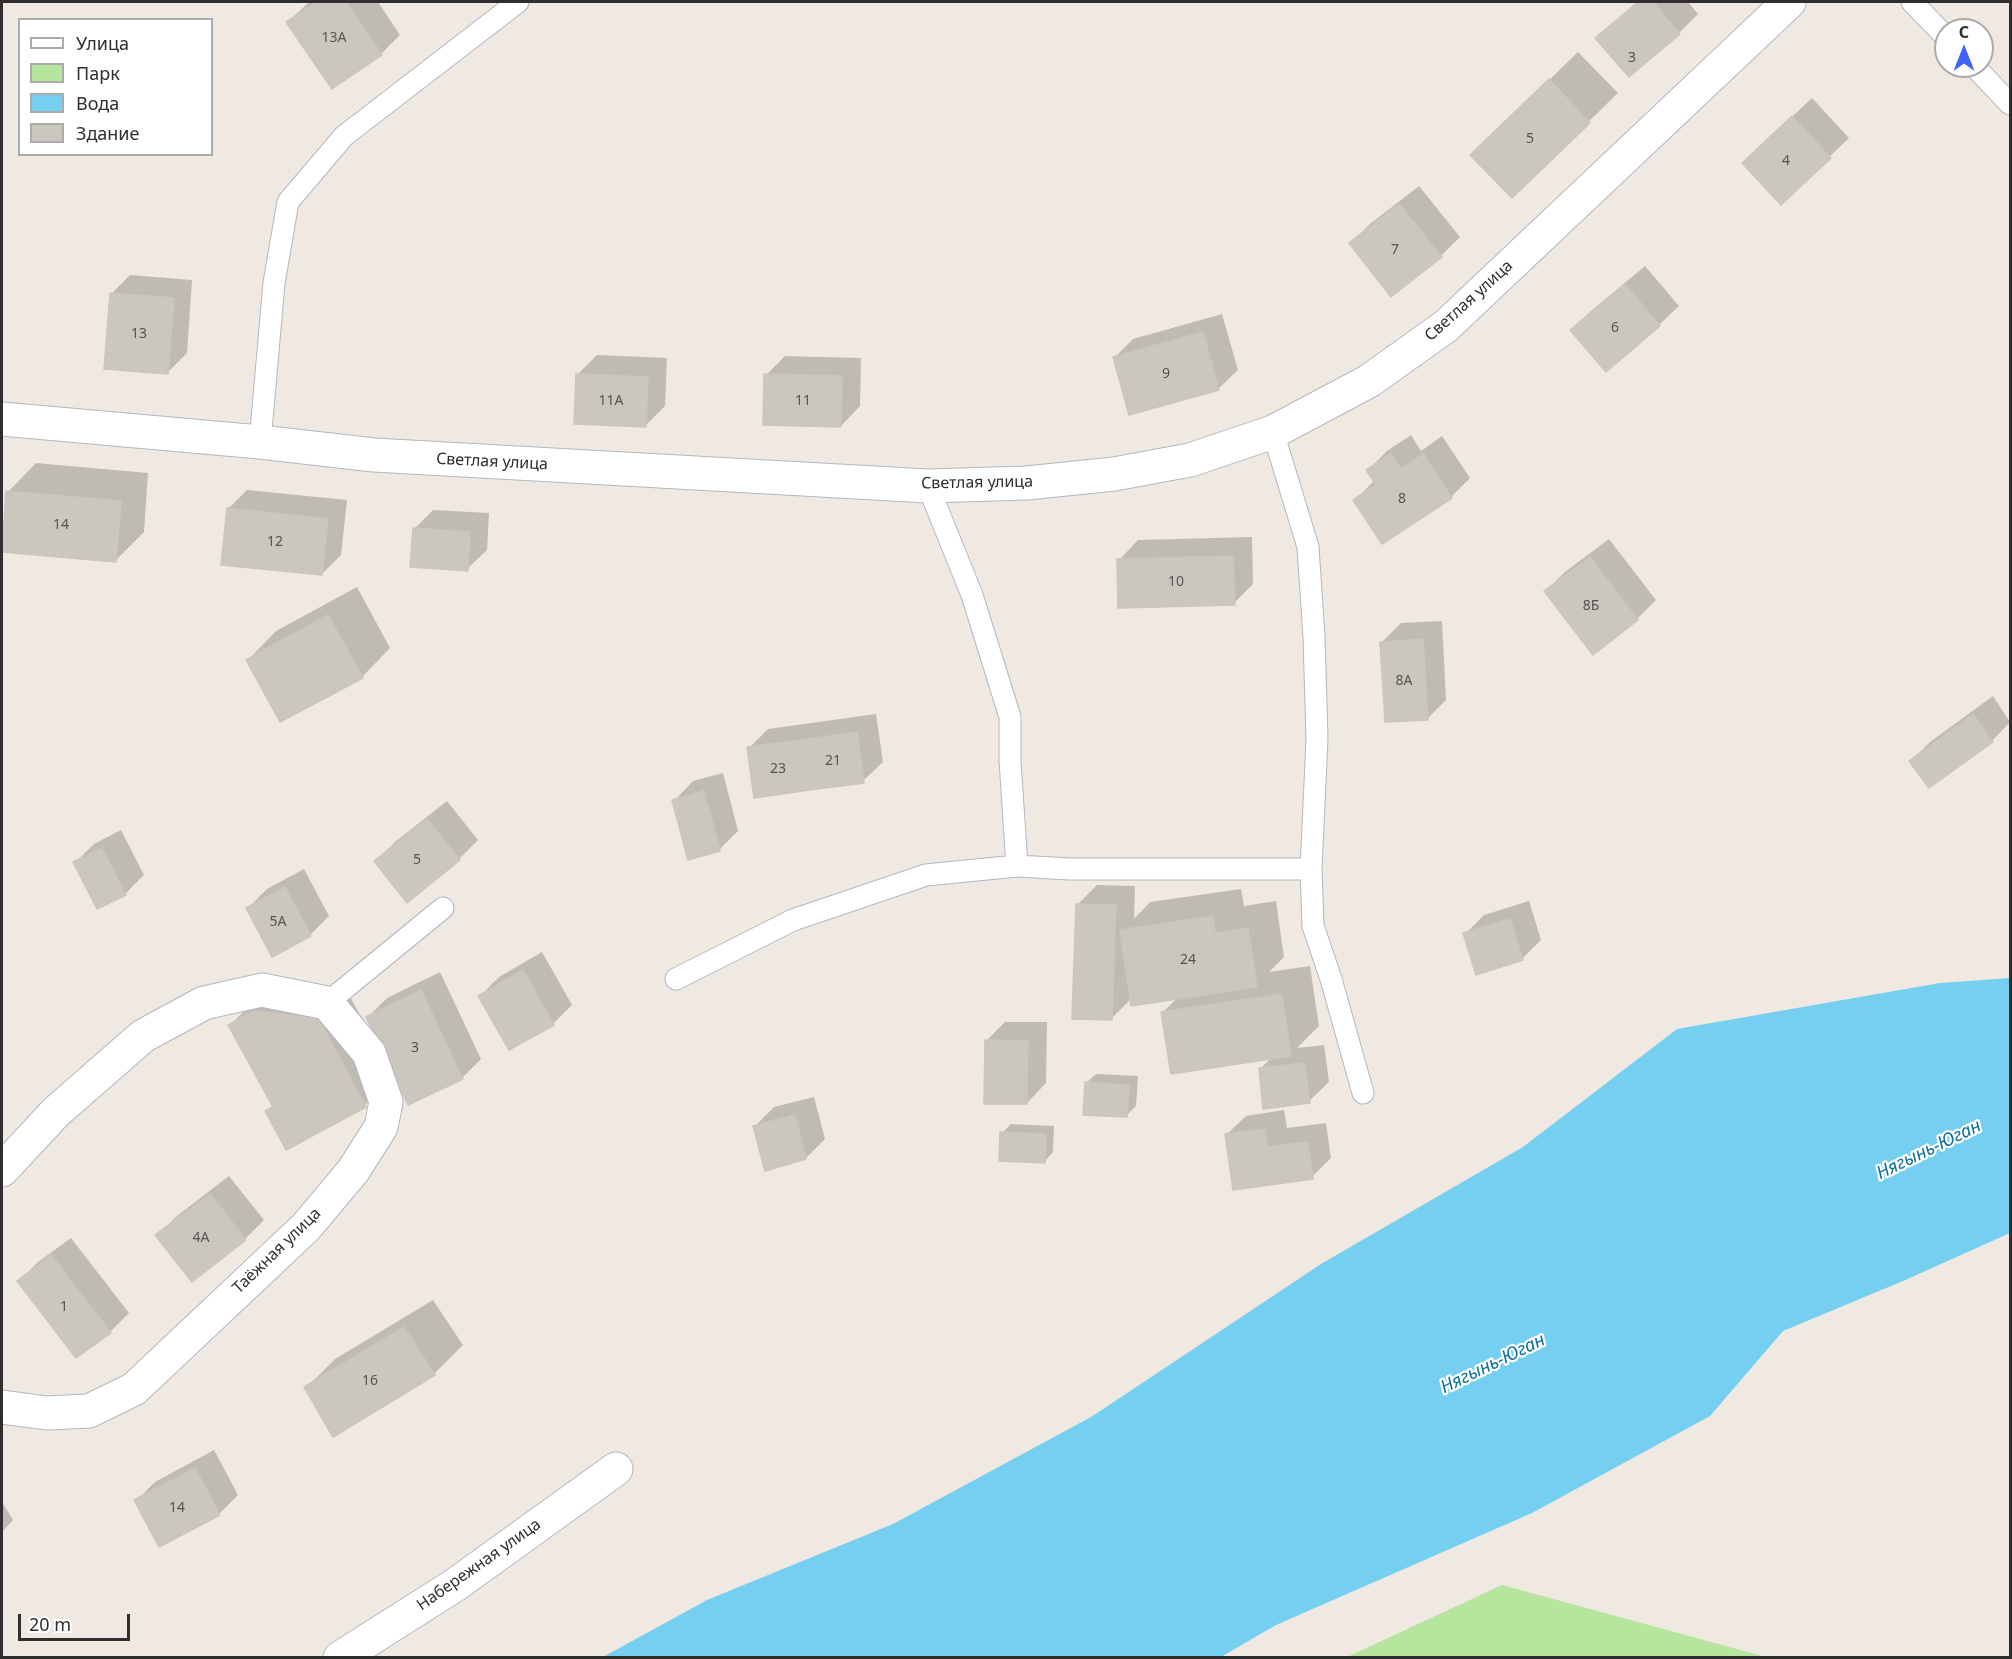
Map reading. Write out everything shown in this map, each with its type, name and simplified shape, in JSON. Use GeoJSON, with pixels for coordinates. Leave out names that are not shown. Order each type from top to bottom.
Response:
{"type":"FeatureCollection","features":[{"type":"Feature","properties":{"kind":"street","name":"Светлая улица"},"geometry":{"type":"LineString","coordinates":[[2,419],[260,442],[374,455],[928,486],[1027,483],[1114,474],[1190,460],[1273,432],[1369,381],[1446,326],[1789,2]]}},
{"type":"Feature","properties":{"kind":"street"},"geometry":{"type":"LineString","coordinates":[[2,1170],[56,1112],[143,1036],[204,1003],[261,990],[327,1003]]}},
{"type":"Feature","properties":{"kind":"street","name":"Таёжная улица"},"geometry":{"type":"LineString","coordinates":[[2,1407],[47,1413],[89,1411],[134,1389],[306,1227],[353,1171],[381,1127],[386,1102],[369,1053],[327,1003]]}},
{"type":"Feature","properties":{"kind":"street","name":"Набережная улица"},"geometry":{"type":"LineString","coordinates":[[340,1658],[455,1585],[616,1469]]}},
{"type":"Feature","properties":{"kind":"lane"},"geometry":{"type":"LineString","coordinates":[[260,442],[274,283],[288,202],[344,136],[518,2]]}},
{"type":"Feature","properties":{"kind":"lane"},"geometry":{"type":"LineString","coordinates":[[1912,2],[1934,25]]}},
{"type":"Feature","properties":{"kind":"lane"},"geometry":{"type":"LineString","coordinates":[[1985,78],[2010,104]]}},
{"type":"Feature","properties":{"kind":"lane"},"geometry":{"type":"LineString","coordinates":[[1273,432],[1308,546],[1317,739],[1311,869],[1313,926],[1331,979],[1363,1094]]}},
{"type":"Feature","properties":{"kind":"lane"},"geometry":{"type":"LineString","coordinates":[[928,486],[972,595],[1010,717],[1010,761],[1017,866]]}},
{"type":"Feature","properties":{"kind":"lane"},"geometry":{"type":"LineString","coordinates":[[676,979],[793,920],[926,875],[1017,866],[1070,869],[1311,869]]}},
{"type":"Feature","properties":{"kind":"lane"},"geometry":{"type":"LineString","coordinates":[[327,1003],[443,908]]}},
{"type":"Feature","properties":{"kind":"green space"},"geometry":{"type":"Polygon","coordinates":[[[1502,1585],[1766,1657],[1347,1657],[1502,1585]]]}},
{"type":"Feature","properties":{"kind":"water","name":"Нягынь-Юган"},"geometry":{"type":"Polygon","coordinates":[[[2010,978],[2010,1233],[1783,1331],[1710,1416],[1532,1513],[1276,1625],[1221,1657],[603,1657],[707,1600],[893,1524],[1091,1417],[1321,1264],[1523,1147],[1677,1029],[1940,983],[2010,978]]]}},
{"type":"Feature","properties":{"kind":"building"},"geometry":{"type":"Polygon","coordinates":[[[316,2],[346,2],[382,55],[332,89],[286,22],[316,2]]]}},
{"type":"Feature","properties":{"kind":"building"},"geometry":{"type":"Polygon","coordinates":[[[1638,2],[1653,2],[1680,34],[1629,77],[1595,38],[1638,2]]]}},
{"type":"Feature","properties":{"kind":"building"},"geometry":{"type":"Polygon","coordinates":[[[1549,79],[1590,123],[1512,198],[1470,155],[1549,79]]]}},
{"type":"Feature","properties":{"kind":"building"},"geometry":{"type":"Polygon","coordinates":[[[1792,116],[1831,158],[1781,205],[1742,163],[1792,116]]]}},
{"type":"Feature","properties":{"kind":"building"},"geometry":{"type":"Polygon","coordinates":[[[1399,204],[1442,257],[1391,297],[1349,243],[1399,204]]]}},
{"type":"Feature","properties":{"kind":"building"},"geometry":{"type":"Polygon","coordinates":[[[1625,284],[1660,326],[1606,372],[1570,330],[1625,284]]]}},
{"type":"Feature","properties":{"kind":"building"},"geometry":{"type":"Polygon","coordinates":[[[110,293],[174,298],[168,374],[104,369],[110,293]]]}},
{"type":"Feature","properties":{"kind":"building"},"geometry":{"type":"Polygon","coordinates":[[[1203,332],[1219,390],[1129,415],[1113,357],[1203,332]]]}},
{"type":"Feature","properties":{"kind":"building"},"geometry":{"type":"Polygon","coordinates":[[[576,374],[648,377],[646,427],[574,424],[576,374]]]}},
{"type":"Feature","properties":{"kind":"building"},"geometry":{"type":"Polygon","coordinates":[[[764,374],[842,376],[841,427],[763,425],[764,374]]]}},
{"type":"Feature","properties":{"kind":"building"},"geometry":{"type":"Polygon","coordinates":[[[1391,453],[1401,469],[1423,454],[1452,498],[1382,544],[1353,500],[1376,485],[1366,470],[1391,453]]]}},
{"type":"Feature","properties":{"kind":"building"},"geometry":{"type":"Polygon","coordinates":[[[6,491],[121,501],[116,562],[2,552],[6,491]]]}},
{"type":"Feature","properties":{"kind":"building"},"geometry":{"type":"Polygon","coordinates":[[[227,508],[328,519],[322,575],[221,565],[227,508]]]}},
{"type":"Feature","properties":{"kind":"building"},"geometry":{"type":"Polygon","coordinates":[[[413,528],[470,532],[468,571],[410,567],[413,528]]]}},
{"type":"Feature","properties":{"kind":"building"},"geometry":{"type":"Polygon","coordinates":[[[1233,556],[1235,605],[1118,608],[1117,559],[1233,556]]]}},
{"type":"Feature","properties":{"kind":"building"},"geometry":{"type":"Polygon","coordinates":[[[1590,557],[1638,620],[1593,655],[1544,591],[1590,557]]]}},
{"type":"Feature","properties":{"kind":"building"},"geometry":{"type":"Polygon","coordinates":[[[328,615],[363,678],[280,722],[246,660],[328,615]]]}},
{"type":"Feature","properties":{"kind":"building"},"geometry":{"type":"Polygon","coordinates":[[[1423,639],[1428,720],[1385,722],[1380,642],[1423,639]]]}},
{"type":"Feature","properties":{"kind":"building"},"geometry":{"type":"Polygon","coordinates":[[[1973,714],[1993,742],[1929,788],[1909,761],[1973,714]]]}},
{"type":"Feature","properties":{"kind":"building"},"geometry":{"type":"Polygon","coordinates":[[[857,732],[864,783],[809,790],[802,740],[857,732]]]}},
{"type":"Feature","properties":{"kind":"building"},"geometry":{"type":"Polygon","coordinates":[[[802,740],[809,790],[754,798],[747,747],[802,740]]]}},
{"type":"Feature","properties":{"kind":"building"},"geometry":{"type":"Polygon","coordinates":[[[704,791],[720,851],[688,860],[672,800],[704,791]]]}},
{"type":"Feature","properties":{"kind":"building"},"geometry":{"type":"Polygon","coordinates":[[[427,819],[460,860],[407,903],[374,861],[427,819]]]}},
{"type":"Feature","properties":{"kind":"building"},"geometry":{"type":"Polygon","coordinates":[[[102,848],[126,895],[97,909],[73,862],[102,848]]]}},
{"type":"Feature","properties":{"kind":"building"},"geometry":{"type":"Polygon","coordinates":[[[285,887],[311,936],[272,957],[246,908],[285,887]]]}},
{"type":"Feature","properties":{"kind":"building"},"geometry":{"type":"Polygon","coordinates":[[[1076,904],[1116,905],[1112,1020],[1072,1019],[1076,904]]]}},
{"type":"Feature","properties":{"kind":"building"},"geometry":{"type":"Polygon","coordinates":[[[1213,916],[1215,933],[1248,928],[1257,987],[1131,1006],[1120,930],[1213,916]]]}},
{"type":"Feature","properties":{"kind":"building"},"geometry":{"type":"Polygon","coordinates":[[[1510,919],[1523,960],[1476,975],[1463,933],[1510,919]]]}},
{"type":"Feature","properties":{"kind":"building"},"geometry":{"type":"Polygon","coordinates":[[[523,970],[554,1025],[509,1050],[478,996],[523,970]]]}},
{"type":"Feature","properties":{"kind":"building"},"geometry":{"type":"Polygon","coordinates":[[[421,990],[463,1079],[408,1105],[366,1017],[421,990]]]}},
{"type":"Feature","properties":{"kind":"building"},"geometry":{"type":"Polygon","coordinates":[[[1282,994],[1291,1056],[1171,1074],[1161,1012],[1282,994]]]}},
{"type":"Feature","properties":{"kind":"building"},"geometry":{"type":"Polygon","coordinates":[[[254,1011],[319,1019],[366,1107],[286,1150],[265,1111],[273,1107],[228,1025],[254,1011]]]}},
{"type":"Feature","properties":{"kind":"building"},"geometry":{"type":"Polygon","coordinates":[[[985,1040],[1028,1041],[1027,1104],[984,1104],[985,1040]]]}},
{"type":"Feature","properties":{"kind":"building"},"geometry":{"type":"Polygon","coordinates":[[[1305,1063],[1310,1103],[1263,1109],[1259,1068],[1305,1063]]]}},
{"type":"Feature","properties":{"kind":"building"},"geometry":{"type":"Polygon","coordinates":[[[1085,1082],[1129,1085],[1127,1117],[1083,1115],[1085,1082]]]}},
{"type":"Feature","properties":{"kind":"building"},"geometry":{"type":"Polygon","coordinates":[[[795,1115],[806,1159],[765,1171],[753,1126],[795,1115]]]}},
{"type":"Feature","properties":{"kind":"building"},"geometry":{"type":"Polygon","coordinates":[[[1265,1129],[1268,1147],[1308,1142],[1313,1179],[1233,1190],[1225,1134],[1265,1129]]]}},
{"type":"Feature","properties":{"kind":"building"},"geometry":{"type":"Polygon","coordinates":[[[1000,1132],[1046,1134],[1045,1163],[999,1161],[1000,1132]]]}},
{"type":"Feature","properties":{"kind":"building"},"geometry":{"type":"Polygon","coordinates":[[[210,1194],[246,1240],[192,1282],[155,1235],[210,1194]]]}},
{"type":"Feature","properties":{"kind":"building"},"geometry":{"type":"Polygon","coordinates":[[[51,1255],[111,1333],[76,1358],[17,1281],[51,1255]]]}},
{"type":"Feature","properties":{"kind":"building"},"geometry":{"type":"Polygon","coordinates":[[[404,1327],[435,1375],[333,1437],[304,1387],[404,1327]]]}},
{"type":"Feature","properties":{"kind":"building"},"geometry":{"type":"Polygon","coordinates":[[[195,1468],[220,1515],[159,1547],[134,1500],[195,1468]]]}}]}
